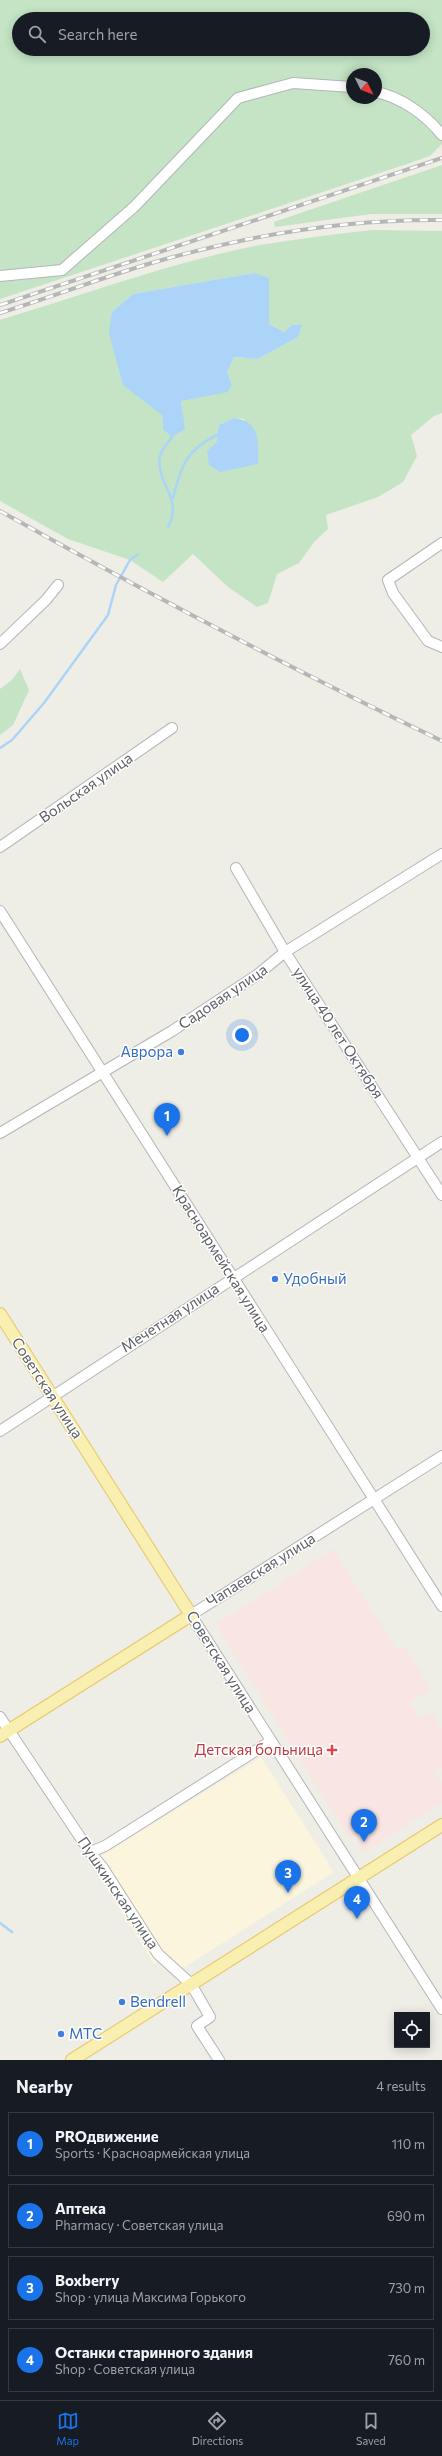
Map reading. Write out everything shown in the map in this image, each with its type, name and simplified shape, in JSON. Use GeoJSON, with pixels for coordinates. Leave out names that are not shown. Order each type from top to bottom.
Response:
{"type":"FeatureCollection","features":[{"type":"Feature","properties":{"kind":"main road","name":"Советская улица"},"geometry":{"type":"LineString","coordinates":[[0,1314],[191,1615]]}},
{"type":"Feature","properties":{"kind":"main road","name":"Чапаевская улица"},"geometry":{"type":"LineString","coordinates":[[4,1733],[191,1615]]}},
{"type":"Feature","properties":{"kind":"main road"},"geometry":{"type":"LineString","coordinates":[[72,2060],[442,1825]]}},
{"type":"Feature","properties":{"kind":"street"},"geometry":{"type":"LineString","coordinates":[[0,276],[62,270],[135,206],[238,98],[293,83],[346,87]]}},
{"type":"Feature","properties":{"kind":"street"},"geometry":{"type":"LineString","coordinates":[[382,93],[387,94],[418,111],[442,135]]}},
{"type":"Feature","properties":{"kind":"street"},"geometry":{"type":"LineString","coordinates":[[442,543],[388,580],[393,593],[428,641],[442,647]]}},
{"type":"Feature","properties":{"kind":"street"},"geometry":{"type":"LineString","coordinates":[[0,644],[46,600],[58,585]]}},
{"type":"Feature","properties":{"kind":"street","name":"Вольская улица"},"geometry":{"type":"LineString","coordinates":[[0,847],[172,728]]}},
{"type":"Feature","properties":{"kind":"street","name":"Садовая улица"},"geometry":{"type":"LineString","coordinates":[[0,1133],[172,1031],[257,975],[285,952],[442,854]]}},
{"type":"Feature","properties":{"kind":"street","name":"улица 40 лет Октября"},"geometry":{"type":"LineString","coordinates":[[236,868],[285,952],[442,1195]]}},
{"type":"Feature","properties":{"kind":"street","name":"Красноармейская улица"},"geometry":{"type":"LineString","coordinates":[[0,911],[442,1606]]}},
{"type":"Feature","properties":{"kind":"street","name":"Мечетная улица"},"geometry":{"type":"LineString","coordinates":[[0,1431],[52,1395],[442,1142]]}},
{"type":"Feature","properties":{"kind":"street","name":"Чапаевская улица"},"geometry":{"type":"LineString","coordinates":[[191,1615],[442,1456]]}},
{"type":"Feature","properties":{"kind":"street","name":"Советская улица"},"geometry":{"type":"LineString","coordinates":[[191,1615],[442,2009]]}},
{"type":"Feature","properties":{"kind":"street","name":"Пушкинская улица"},"geometry":{"type":"LineString","coordinates":[[0,1717],[4,1733],[103,1868],[158,1954],[191,1984],[210,2017],[197,2026],[219,2060]]}},
{"type":"Feature","properties":{"kind":"street"},"geometry":{"type":"LineString","coordinates":[[90,1852],[105,1846],[271,1741]]}},
{"type":"Feature","properties":{"kind":"shaded area"},"geometry":{"type":"Polygon","coordinates":[[[333,1549],[397,1650],[404,1646],[431,1689],[410,1703],[420,1718],[431,1712],[442,1729],[442,1767],[434,1772],[442,1784],[442,1803],[365,1852],[355,1836],[350,1839],[216,1625],[333,1549]]]}},
{"type":"Feature","properties":{"kind":"shaded area"},"geometry":{"type":"Polygon","coordinates":[[[261,1757],[334,1872],[177,1972],[162,1960],[154,1964],[91,1862],[261,1757]]]}},
{"type":"Feature","properties":{"kind":"green space"},"geometry":{"type":"Polygon","coordinates":[[[0,0],[442,0],[442,144],[430,156],[0,299],[0,0]]]}},
{"type":"Feature","properties":{"kind":"green space"},"geometry":{"type":"Polygon","coordinates":[[[442,165],[442,214],[371,214],[275,227],[274,222],[442,165]]]}},
{"type":"Feature","properties":{"kind":"green space"},"geometry":{"type":"Polygon","coordinates":[[[372,230],[442,231],[442,413],[434,416],[411,435],[417,456],[403,482],[378,497],[326,515],[328,529],[314,542],[299,563],[277,574],[268,603],[257,607],[228,587],[193,554],[163,582],[130,560],[68,539],[0,501],[0,320],[162,269],[227,252],[260,245],[372,230]],[[254,273],[133,294],[112,312],[162,415],[163,429],[184,429],[181,401],[232,385],[227,372],[234,357],[258,359],[298,337],[301,324],[292,325],[284,332],[269,324],[254,273]],[[234,418],[219,425],[216,443],[245,419],[234,418]]]}},
{"type":"Feature","properties":{"kind":"green space"},"geometry":{"type":"Polygon","coordinates":[[[20,669],[29,690],[13,725],[0,735],[0,689],[12,680],[20,669]]]}},
{"type":"Feature","properties":{"kind":"water"},"geometry":{"type":"Polygon","coordinates":[[[254,273],[269,278],[269,324],[284,332],[292,325],[302,324],[298,337],[258,359],[234,357],[227,372],[232,385],[228,392],[181,401],[185,429],[172,437],[163,429],[162,415],[123,385],[109,333],[112,312],[133,294],[254,273]]]}},
{"type":"Feature","properties":{"kind":"water"},"geometry":{"type":"Polygon","coordinates":[[[234,418],[249,423],[253,428],[258,441],[258,464],[220,472],[209,465],[207,451],[216,443],[219,425],[234,418]]]}},
{"type":"Feature","properties":{"kind":"waterway"},"geometry":{"type":"LineString","coordinates":[[173,498],[186,460],[198,447],[217,435]]}},
{"type":"Feature","properties":{"kind":"waterway"},"geometry":{"type":"LineString","coordinates":[[168,527],[172,516],[173,507],[161,475],[160,456],[163,449],[172,437]]}},
{"type":"Feature","properties":{"kind":"waterway"},"geometry":{"type":"LineString","coordinates":[[0,748],[12,740],[44,703],[108,615],[116,585],[130,560],[138,554]]}},
{"type":"Feature","properties":{"kind":"waterway"},"geometry":{"type":"LineString","coordinates":[[0,1923],[12,1932]]}},
{"type":"Feature","properties":{"kind":"railway"},"geometry":{"type":"LineString","coordinates":[[0,305],[442,158]]}},
{"type":"Feature","properties":{"kind":"railway"},"geometry":{"type":"LineString","coordinates":[[0,313],[155,262],[226,244],[297,230],[369,222],[442,220]]}},
{"type":"Feature","properties":{"kind":"railway"},"geometry":{"type":"LineString","coordinates":[[0,511],[219,629],[442,741]]}},
{"type":"Feature","properties":{"kind":"place","name":"Аврора"},"geometry":{"type":"Point","coordinates":[181,1052]}},
{"type":"Feature","properties":{"kind":"place","name":"PROдвижение"},"geometry":{"type":"Point","coordinates":[167,1136]}},
{"type":"Feature","properties":{"kind":"place","name":"Удобный"},"geometry":{"type":"Point","coordinates":[275,1279]}},
{"type":"Feature","properties":{"kind":"place","name":"Детская больница"},"geometry":{"type":"Point","coordinates":[332,1750]}},
{"type":"Feature","properties":{"kind":"place","name":"Аптека"},"geometry":{"type":"Point","coordinates":[364,1842]}},
{"type":"Feature","properties":{"kind":"place","name":"Boxberry"},"geometry":{"type":"Point","coordinates":[288,1893]}},
{"type":"Feature","properties":{"kind":"place","name":"Останки старинного здания"},"geometry":{"type":"Point","coordinates":[357,1919]}},
{"type":"Feature","properties":{"kind":"place","name":"Bendrell"},"geometry":{"type":"Point","coordinates":[122,2002]}},
{"type":"Feature","properties":{"kind":"place","name":"МТС"},"geometry":{"type":"Point","coordinates":[61,2034]}}]}
